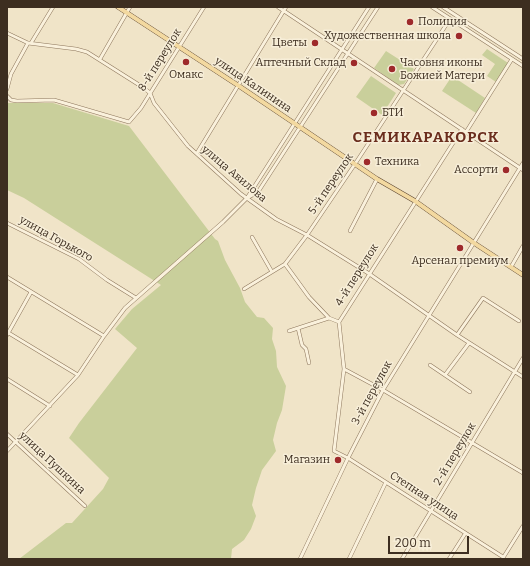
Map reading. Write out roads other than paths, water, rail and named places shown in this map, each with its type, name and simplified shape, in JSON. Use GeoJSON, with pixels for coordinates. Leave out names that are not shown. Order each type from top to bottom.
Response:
{"type":"FeatureCollection","features":[{"type":"Feature","properties":{"kind":"main road","name":"улица Калинина"},"geometry":{"type":"LineString","coordinates":[[118,7],[377,179],[415,201],[474,243],[523,275]]}},
{"type":"Feature","properties":{"kind":"street"},"geometry":{"type":"LineString","coordinates":[[7,89],[11,74],[29,43],[53,7]]}},
{"type":"Feature","properties":{"kind":"street"},"geometry":{"type":"LineString","coordinates":[[100,59],[130,7]]}},
{"type":"Feature","properties":{"kind":"street","name":"8-й переулок"},"geometry":{"type":"LineString","coordinates":[[7,96],[11,100],[17,101],[54,100],[129,122],[141,108],[178,46],[204,7]]}},
{"type":"Feature","properties":{"kind":"street"},"geometry":{"type":"LineString","coordinates":[[278,7],[522,169]]}},
{"type":"Feature","properties":{"kind":"street"},"geometry":{"type":"LineString","coordinates":[[197,154],[286,7]]}},
{"type":"Feature","properties":{"kind":"street"},"geometry":{"type":"LineString","coordinates":[[7,451],[78,375],[125,308],[209,234],[247,198],[369,7]]}},
{"type":"Feature","properties":{"kind":"street"},"geometry":{"type":"LineString","coordinates":[[247,198],[258,192],[378,7]]}},
{"type":"Feature","properties":{"kind":"street"},"geometry":{"type":"LineString","coordinates":[[432,7],[523,66]]}},
{"type":"Feature","properties":{"kind":"street"},"geometry":{"type":"LineString","coordinates":[[443,7],[523,59]]}},
{"type":"Feature","properties":{"kind":"street","name":"5-й переулок"},"geometry":{"type":"LineString","coordinates":[[244,289],[285,264],[356,164],[450,19]]}},
{"type":"Feature","properties":{"kind":"street","name":"улица Авилова"},"geometry":{"type":"LineString","coordinates":[[7,33],[29,43],[76,49],[87,52],[144,88],[150,93],[154,103],[188,146],[235,189],[276,219],[307,235],[368,273],[429,314],[457,335],[523,377]]}},
{"type":"Feature","properties":{"kind":"street"},"geometry":{"type":"LineString","coordinates":[[466,132],[512,59]]}},
{"type":"Feature","properties":{"kind":"street","name":"4-й переулок"},"geometry":{"type":"LineString","coordinates":[[334,451],[344,369],[339,322],[368,273],[462,129]]}},
{"type":"Feature","properties":{"kind":"street","name":"3-й переулок"},"geometry":{"type":"LineString","coordinates":[[300,559],[348,458],[383,390],[429,314],[522,169],[523,163]]}},
{"type":"Feature","properties":{"kind":"street"},"geometry":{"type":"LineString","coordinates":[[350,231],[377,179]]}},
{"type":"Feature","properties":{"kind":"street","name":"улица Горького"},"geometry":{"type":"LineString","coordinates":[[7,222],[79,260],[106,280],[136,298]]}},
{"type":"Feature","properties":{"kind":"street"},"geometry":{"type":"LineString","coordinates":[[252,237],[272,272]]}},
{"type":"Feature","properties":{"kind":"street"},"geometry":{"type":"LineString","coordinates":[[510,266],[523,246]]}},
{"type":"Feature","properties":{"kind":"street"},"geometry":{"type":"LineString","coordinates":[[285,264],[309,297],[329,318],[339,322]]}},
{"type":"Feature","properties":{"kind":"street"},"geometry":{"type":"LineString","coordinates":[[7,277],[104,336]]}},
{"type":"Feature","properties":{"kind":"street"},"geometry":{"type":"LineString","coordinates":[[31,292],[7,333],[78,375]]}},
{"type":"Feature","properties":{"kind":"street"},"geometry":{"type":"LineString","coordinates":[[457,335],[483,298],[519,321]]}},
{"type":"Feature","properties":{"kind":"street"},"geometry":{"type":"LineString","coordinates":[[289,331],[329,318]]}},
{"type":"Feature","properties":{"kind":"street"},"geometry":{"type":"LineString","coordinates":[[298,328],[302,345],[306,349],[309,363]]}},
{"type":"Feature","properties":{"kind":"street"},"geometry":{"type":"LineString","coordinates":[[445,374],[469,343]]}},
{"type":"Feature","properties":{"kind":"street","name":"2-й переулок"},"geometry":{"type":"LineString","coordinates":[[402,559],[523,358]]}},
{"type":"Feature","properties":{"kind":"street"},"geometry":{"type":"LineString","coordinates":[[430,365],[470,392]]}},
{"type":"Feature","properties":{"kind":"street"},"geometry":{"type":"LineString","coordinates":[[344,369],[383,390],[523,473]]}},
{"type":"Feature","properties":{"kind":"street"},"geometry":{"type":"LineString","coordinates":[[7,379],[50,406]]}},
{"type":"Feature","properties":{"kind":"street","name":"улица Пушкина"},"geometry":{"type":"LineString","coordinates":[[7,434],[85,506]]}},
{"type":"Feature","properties":{"kind":"street","name":"Степная улица"},"geometry":{"type":"LineString","coordinates":[[334,451],[386,482],[502,558]]}},
{"type":"Feature","properties":{"kind":"street"},"geometry":{"type":"LineString","coordinates":[[349,559],[386,482]]}},
{"type":"Feature","properties":{"kind":"street"},"geometry":{"type":"LineString","coordinates":[[502,558],[523,526]]}},
{"type":"Feature","properties":{"kind":"street"},"geometry":{"type":"LineString","coordinates":[[449,559],[465,534]]}},
{"type":"Feature","properties":{"kind":"place","name":"Полиция"},"geometry":{"type":"Point","coordinates":[410,22]}},
{"type":"Feature","properties":{"kind":"place","name":"Художественная школа"},"geometry":{"type":"Point","coordinates":[459,36]}},
{"type":"Feature","properties":{"kind":"place","name":"Цветы"},"geometry":{"type":"Point","coordinates":[315,43]}},
{"type":"Feature","properties":{"kind":"place","name":"Омакс"},"geometry":{"type":"Point","coordinates":[186,62]}},
{"type":"Feature","properties":{"kind":"place","name":"Аптечный Склад"},"geometry":{"type":"Point","coordinates":[354,63]}},
{"type":"Feature","properties":{"kind":"place","name":"Часовня иконы Божией Матери"},"geometry":{"type":"Point","coordinates":[392,69]}},
{"type":"Feature","properties":{"kind":"place","name":"БТИ"},"geometry":{"type":"Point","coordinates":[374,113]}},
{"type":"Feature","properties":{"kind":"place","name":"Техника"},"geometry":{"type":"Point","coordinates":[367,162]}},
{"type":"Feature","properties":{"kind":"place","name":"Ассорти"},"geometry":{"type":"Point","coordinates":[506,170]}},
{"type":"Feature","properties":{"kind":"place","name":"Арсенал премиум"},"geometry":{"type":"Point","coordinates":[460,248]}},
{"type":"Feature","properties":{"kind":"place","name":"Магазин"},"geometry":{"type":"Point","coordinates":[338,460]}},
{"type":"Feature","properties":{"kind":"district","name":"СЕМИКАРАКОРСК"},"geometry":{"type":"Point","coordinates":[426,138]}}]}
